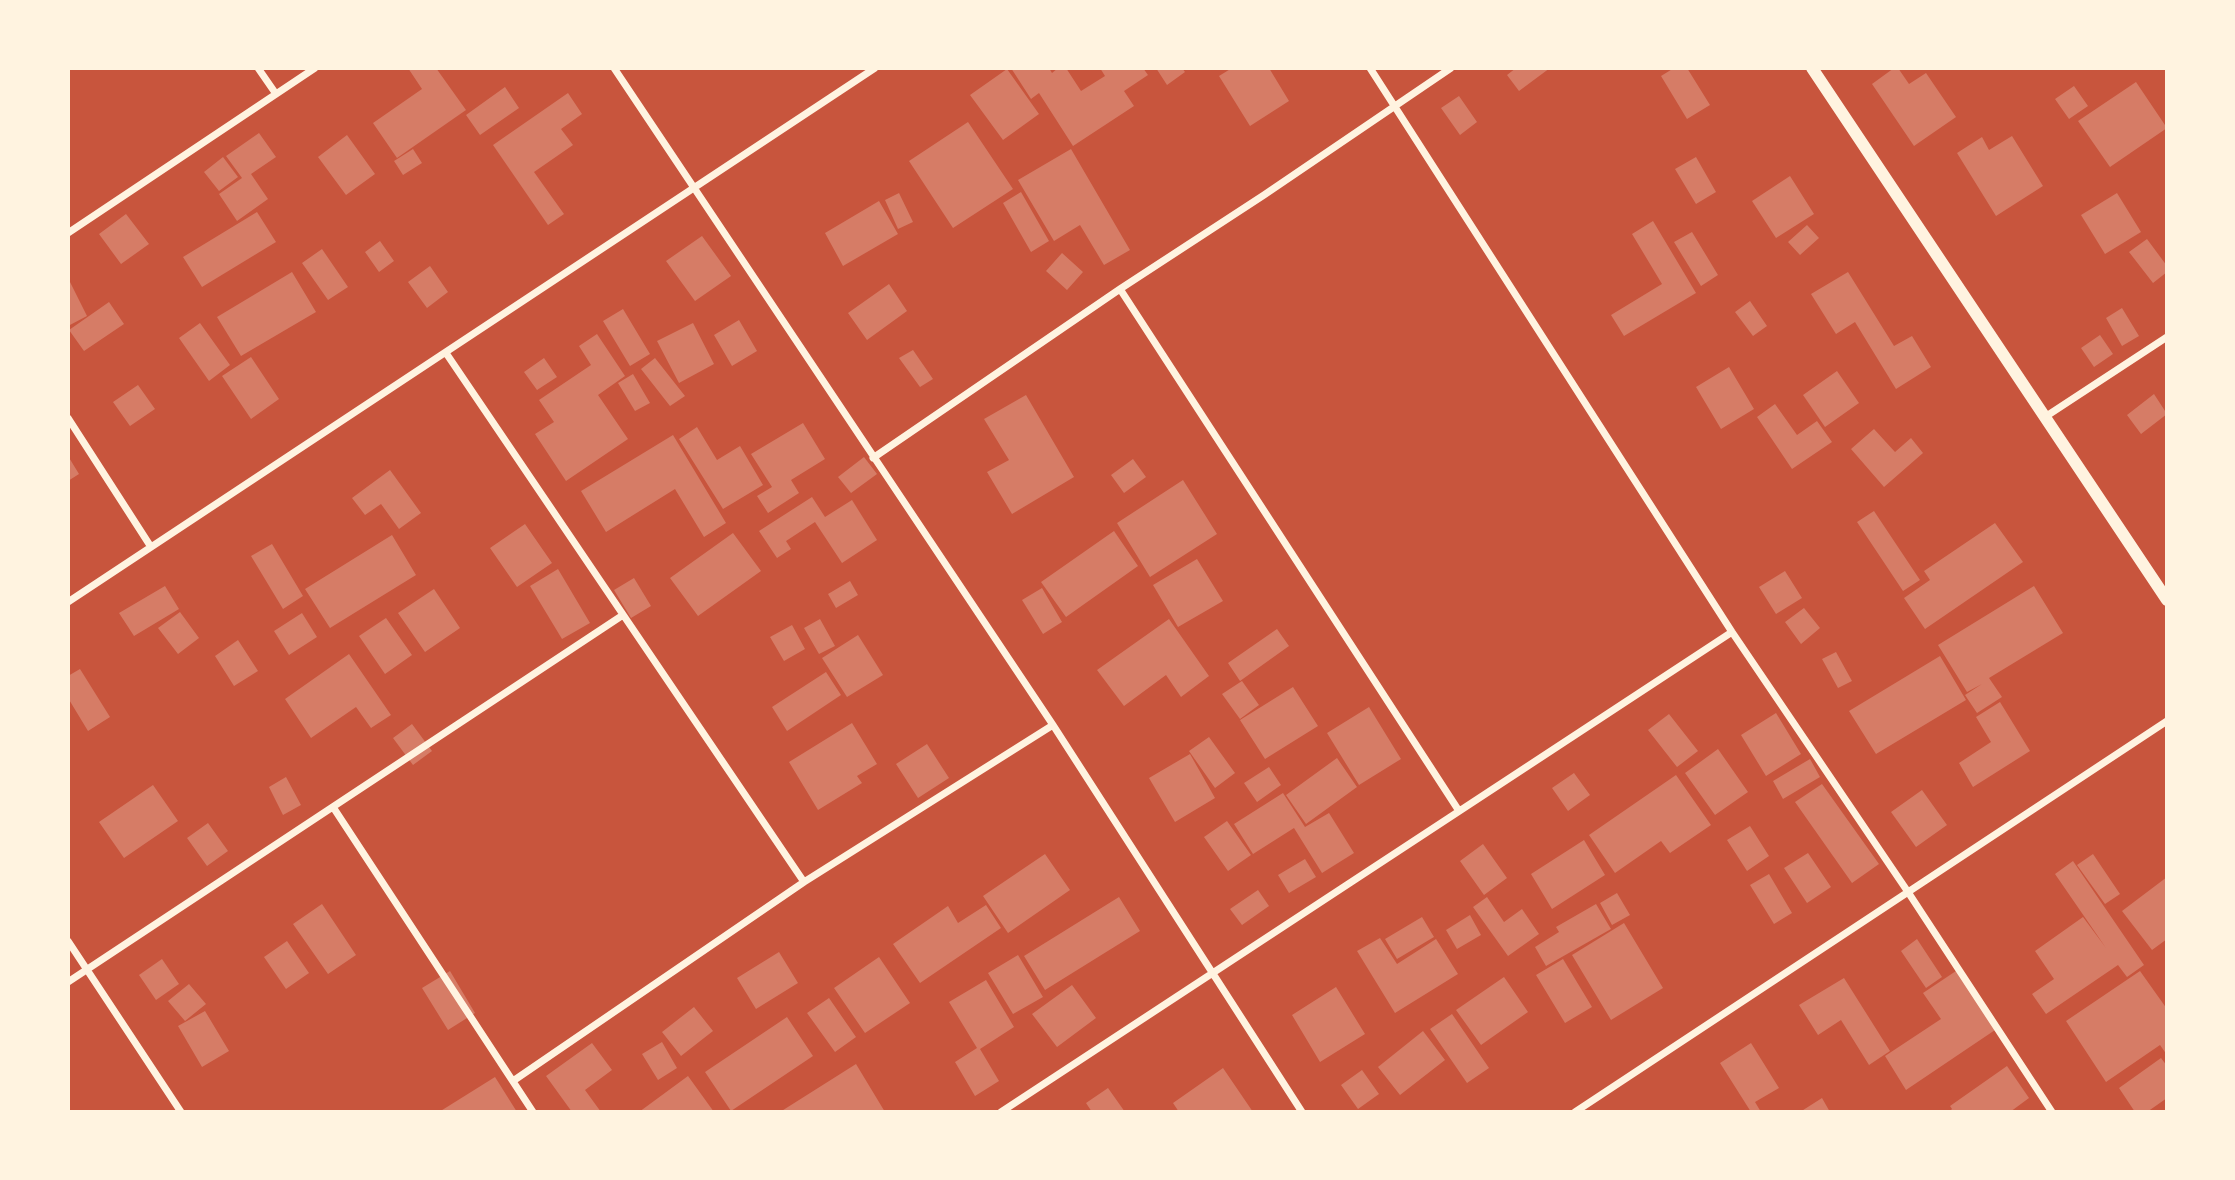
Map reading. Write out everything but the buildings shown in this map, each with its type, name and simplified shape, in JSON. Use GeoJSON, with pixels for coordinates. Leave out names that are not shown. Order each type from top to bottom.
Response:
{"type":"FeatureCollection","features":[{"type":"Feature","properties":{"kind":"street"},"geometry":{"type":"LineString","coordinates":[[258,68],[276,94]]}},
{"type":"Feature","properties":{"kind":"street"},"geometry":{"type":"LineString","coordinates":[[68,233],[314,68]]}},
{"type":"Feature","properties":{"kind":"street"},"geometry":{"type":"LineString","coordinates":[[614,68],[1053,726],[1303,1112]]}},
{"type":"Feature","properties":{"kind":"street"},"geometry":{"type":"LineString","coordinates":[[68,602],[875,68]]}},
{"type":"Feature","properties":{"kind":"street"},"geometry":{"type":"LineString","coordinates":[[1370,68],[1732,632],[1908,892],[2052,1112]]}},
{"type":"Feature","properties":{"kind":"street"},"geometry":{"type":"LineString","coordinates":[[873,458],[1119,289],[1451,68]]}},
{"type":"Feature","properties":{"kind":"street"},"geometry":{"type":"LineString","coordinates":[[1812,68],[2167,600]]}},
{"type":"Feature","properties":{"kind":"street"},"geometry":{"type":"LineString","coordinates":[[1119,289],[1459,811]]}},
{"type":"Feature","properties":{"kind":"street"},"geometry":{"type":"LineString","coordinates":[[2045,417],[2167,337]]}},
{"type":"Feature","properties":{"kind":"street"},"geometry":{"type":"LineString","coordinates":[[446,353],[804,882]]}},
{"type":"Feature","properties":{"kind":"street"},"geometry":{"type":"LineString","coordinates":[[68,418],[151,547]]}},
{"type":"Feature","properties":{"kind":"street"},"geometry":{"type":"LineString","coordinates":[[68,982],[623,615]]}},
{"type":"Feature","properties":{"kind":"street"},"geometry":{"type":"LineString","coordinates":[[1001,1112],[1732,632]]}},
{"type":"Feature","properties":{"kind":"street"},"geometry":{"type":"LineString","coordinates":[[1576,1112],[2167,721]]}},
{"type":"Feature","properties":{"kind":"street"},"geometry":{"type":"LineString","coordinates":[[513,1081],[804,882],[1053,726]]}},
{"type":"Feature","properties":{"kind":"street"},"geometry":{"type":"LineString","coordinates":[[333,807],[533,1112]]}},
{"type":"Feature","properties":{"kind":"street"},"geometry":{"type":"LineString","coordinates":[[68,941],[181,1112]]}}]}
